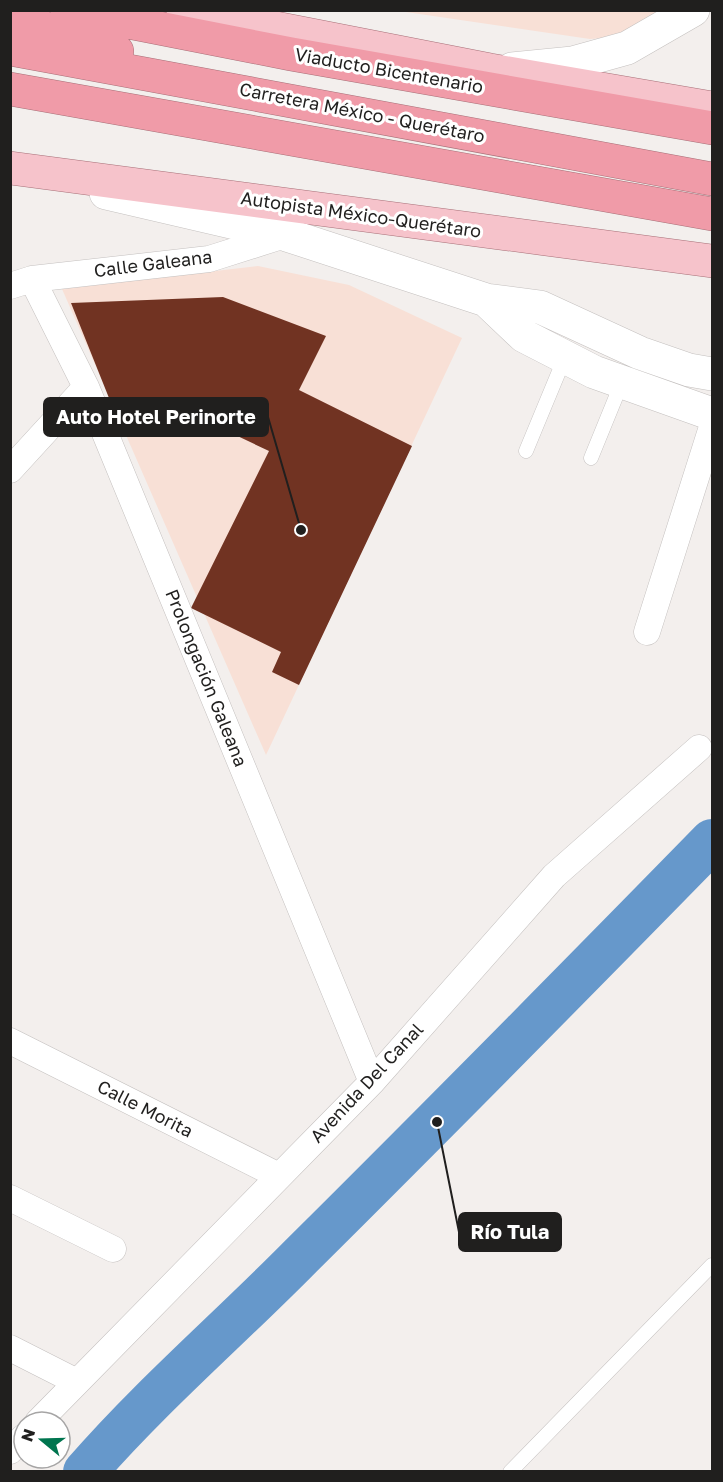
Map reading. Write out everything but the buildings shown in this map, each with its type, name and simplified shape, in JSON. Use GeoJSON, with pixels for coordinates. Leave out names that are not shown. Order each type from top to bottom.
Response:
{"type":"FeatureCollection","features":[{"type":"Feature","properties":{"kind":"highway","name":"Viaducto Bicentenario"},"geometry":{"type":"LineString","coordinates":[[67,10],[291,54],[712,128]]}},
{"type":"Feature","properties":{"kind":"highway"},"geometry":{"type":"LineString","coordinates":[[10,17],[251,92]]}},
{"type":"Feature","properties":{"kind":"highway","name":"Carretera México - Querétaro"},"geometry":{"type":"LineString","coordinates":[[10,49],[712,179]]}},
{"type":"Feature","properties":{"kind":"highway","name":"Carretera México - Querétaro"},"geometry":{"type":"LineString","coordinates":[[10,89],[712,214]]}},
{"type":"Feature","properties":{"kind":"main road"},"geometry":{"type":"LineString","coordinates":[[490,70],[573,63],[627,48],[693,10]]}},
{"type":"Feature","properties":{"kind":"main road"},"geometry":{"type":"LineString","coordinates":[[189,11],[286,26],[490,70],[712,108]]}},
{"type":"Feature","properties":{"kind":"main road"},"geometry":{"type":"LineString","coordinates":[[10,169],[287,235],[486,300],[540,307],[640,353],[688,370],[712,374]]}},
{"type":"Feature","properties":{"kind":"main road","name":"Autopista México-Querétaro"},"geometry":{"type":"LineString","coordinates":[[10,169],[712,261]]}},
{"type":"Feature","properties":{"kind":"main road"},"geometry":{"type":"LineString","coordinates":[[486,300],[524,336],[594,372],[712,414]]}},
{"type":"Feature","properties":{"kind":"street","name":"Calle Galeana"},"geometry":{"type":"LineString","coordinates":[[21,283],[209,259],[287,235],[322,209]]}},
{"type":"Feature","properties":{"kind":"street","name":"Prolongación Galeana"},"geometry":{"type":"LineString","coordinates":[[21,283],[86,387],[372,1082]]}},
{"type":"Feature","properties":{"kind":"street"},"geometry":{"type":"LineString","coordinates":[[10,470],[86,387]]}},
{"type":"Feature","properties":{"kind":"street"},"geometry":{"type":"LineString","coordinates":[[647,632],[712,427]]}},
{"type":"Feature","properties":{"kind":"street","name":"Avenida Del Canal"},"geometry":{"type":"LineString","coordinates":[[50,1410],[372,1082],[554,876],[699,748]]}},
{"type":"Feature","properties":{"kind":"street","name":"Calle Morita"},"geometry":{"type":"LineString","coordinates":[[10,1041],[279,1176]]}},
{"type":"Feature","properties":{"kind":"street"},"geometry":{"type":"LineString","coordinates":[[10,1198],[113,1249]]}},
{"type":"Feature","properties":{"kind":"street"},"geometry":{"type":"LineString","coordinates":[[10,1348],[77,1382]]}},
{"type":"Feature","properties":{"kind":"lane"},"geometry":{"type":"LineString","coordinates":[[526,451],[565,357]]}},
{"type":"Feature","properties":{"kind":"lane"},"geometry":{"type":"LineString","coordinates":[[591,458],[622,382]]}},
{"type":"Feature","properties":{"kind":"lane"},"geometry":{"type":"LineString","coordinates":[[510,1472],[712,1265]]}},
{"type":"Feature","properties":{"kind":"shaded area"},"geometry":{"type":"Polygon","coordinates":[[[399,11],[681,11],[615,37],[590,39],[399,11]]]}},
{"type":"Feature","properties":{"kind":"shaded area"},"geometry":{"type":"Polygon","coordinates":[[[258,266],[349,285],[462,338],[266,755],[62,289],[258,266]]]}},
{"type":"Feature","properties":{"kind":"waterway"},"geometry":{"type":"LineString","coordinates":[[85,1472],[137,1416],[273,1284],[712,841]]}},
{"type":"Feature","properties":{"kind":"place","name":"Auto Hotel Perinorte"},"geometry":{"type":"Point","coordinates":[301,530]}},
{"type":"Feature","properties":{"kind":"place","name":"Río Tula"},"geometry":{"type":"Point","coordinates":[437,1122]}}]}
